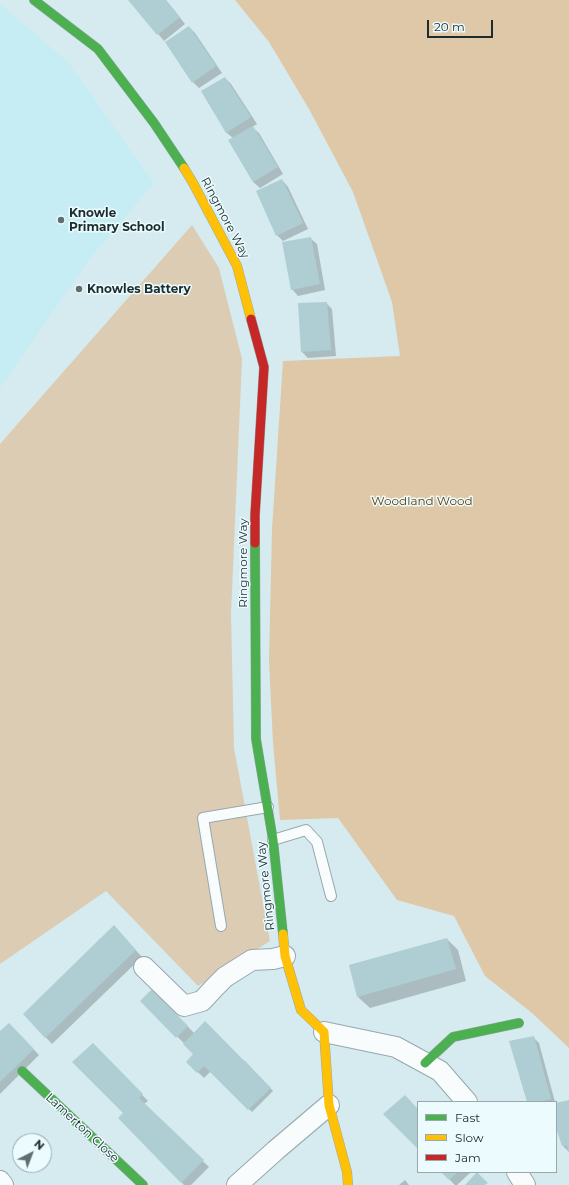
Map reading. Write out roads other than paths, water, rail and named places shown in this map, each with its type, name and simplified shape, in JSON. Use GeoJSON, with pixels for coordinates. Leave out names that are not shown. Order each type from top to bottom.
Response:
{"type":"FeatureCollection","features":[{"type":"Feature","properties":{"kind":"street","name":"Ringmore Way"},"geometry":{"type":"LineString","coordinates":[[34,0],[98,49],[154,123],[193,183],[237,266],[264,367],[255,514],[256,739],[274,840],[285,956],[301,1010],[324,1032]]}},
{"type":"Feature","properties":{"kind":"street"},"geometry":{"type":"LineString","coordinates":[[144,967],[184,1006],[202,1001],[226,977],[252,960],[273,959],[285,956]]}},
{"type":"Feature","properties":{"kind":"street"},"geometry":{"type":"LineString","coordinates":[[425,1062],[453,1037],[519,1023]]}},
{"type":"Feature","properties":{"kind":"street"},"geometry":{"type":"LineString","coordinates":[[348,1185],[347,1172],[329,1105],[324,1032],[396,1047],[440,1071],[466,1101]]}},
{"type":"Feature","properties":{"kind":"street","name":"Lamerton Close"},"geometry":{"type":"LineString","coordinates":[[22,1071],[143,1185]]}},
{"type":"Feature","properties":{"kind":"street"},"geometry":{"type":"LineString","coordinates":[[237,1185],[329,1105]]}},
{"type":"Feature","properties":{"kind":"street"},"geometry":{"type":"LineString","coordinates":[[518,1173],[525,1185]]}},
{"type":"Feature","properties":{"kind":"street"},"geometry":{"type":"LineString","coordinates":[[0,1181],[4,1185]]}},
{"type":"Feature","properties":{"kind":"lane"},"geometry":{"type":"LineString","coordinates":[[221,926],[204,818],[268,807]]}},
{"type":"Feature","properties":{"kind":"lane"},"geometry":{"type":"LineString","coordinates":[[274,840],[306,830],[317,842],[331,896]]}},
{"type":"Feature","properties":{"kind":"place","name":"Knowle Primary School"},"geometry":{"type":"Point","coordinates":[61,220]}},
{"type":"Feature","properties":{"kind":"place","name":"Knowles Battery"},"geometry":{"type":"Point","coordinates":[79,289]}},
{"type":"Feature","properties":{"kind":"park label","name":"Woodland Wood"},"geometry":{"type":"Point","coordinates":[422,501]}}]}
